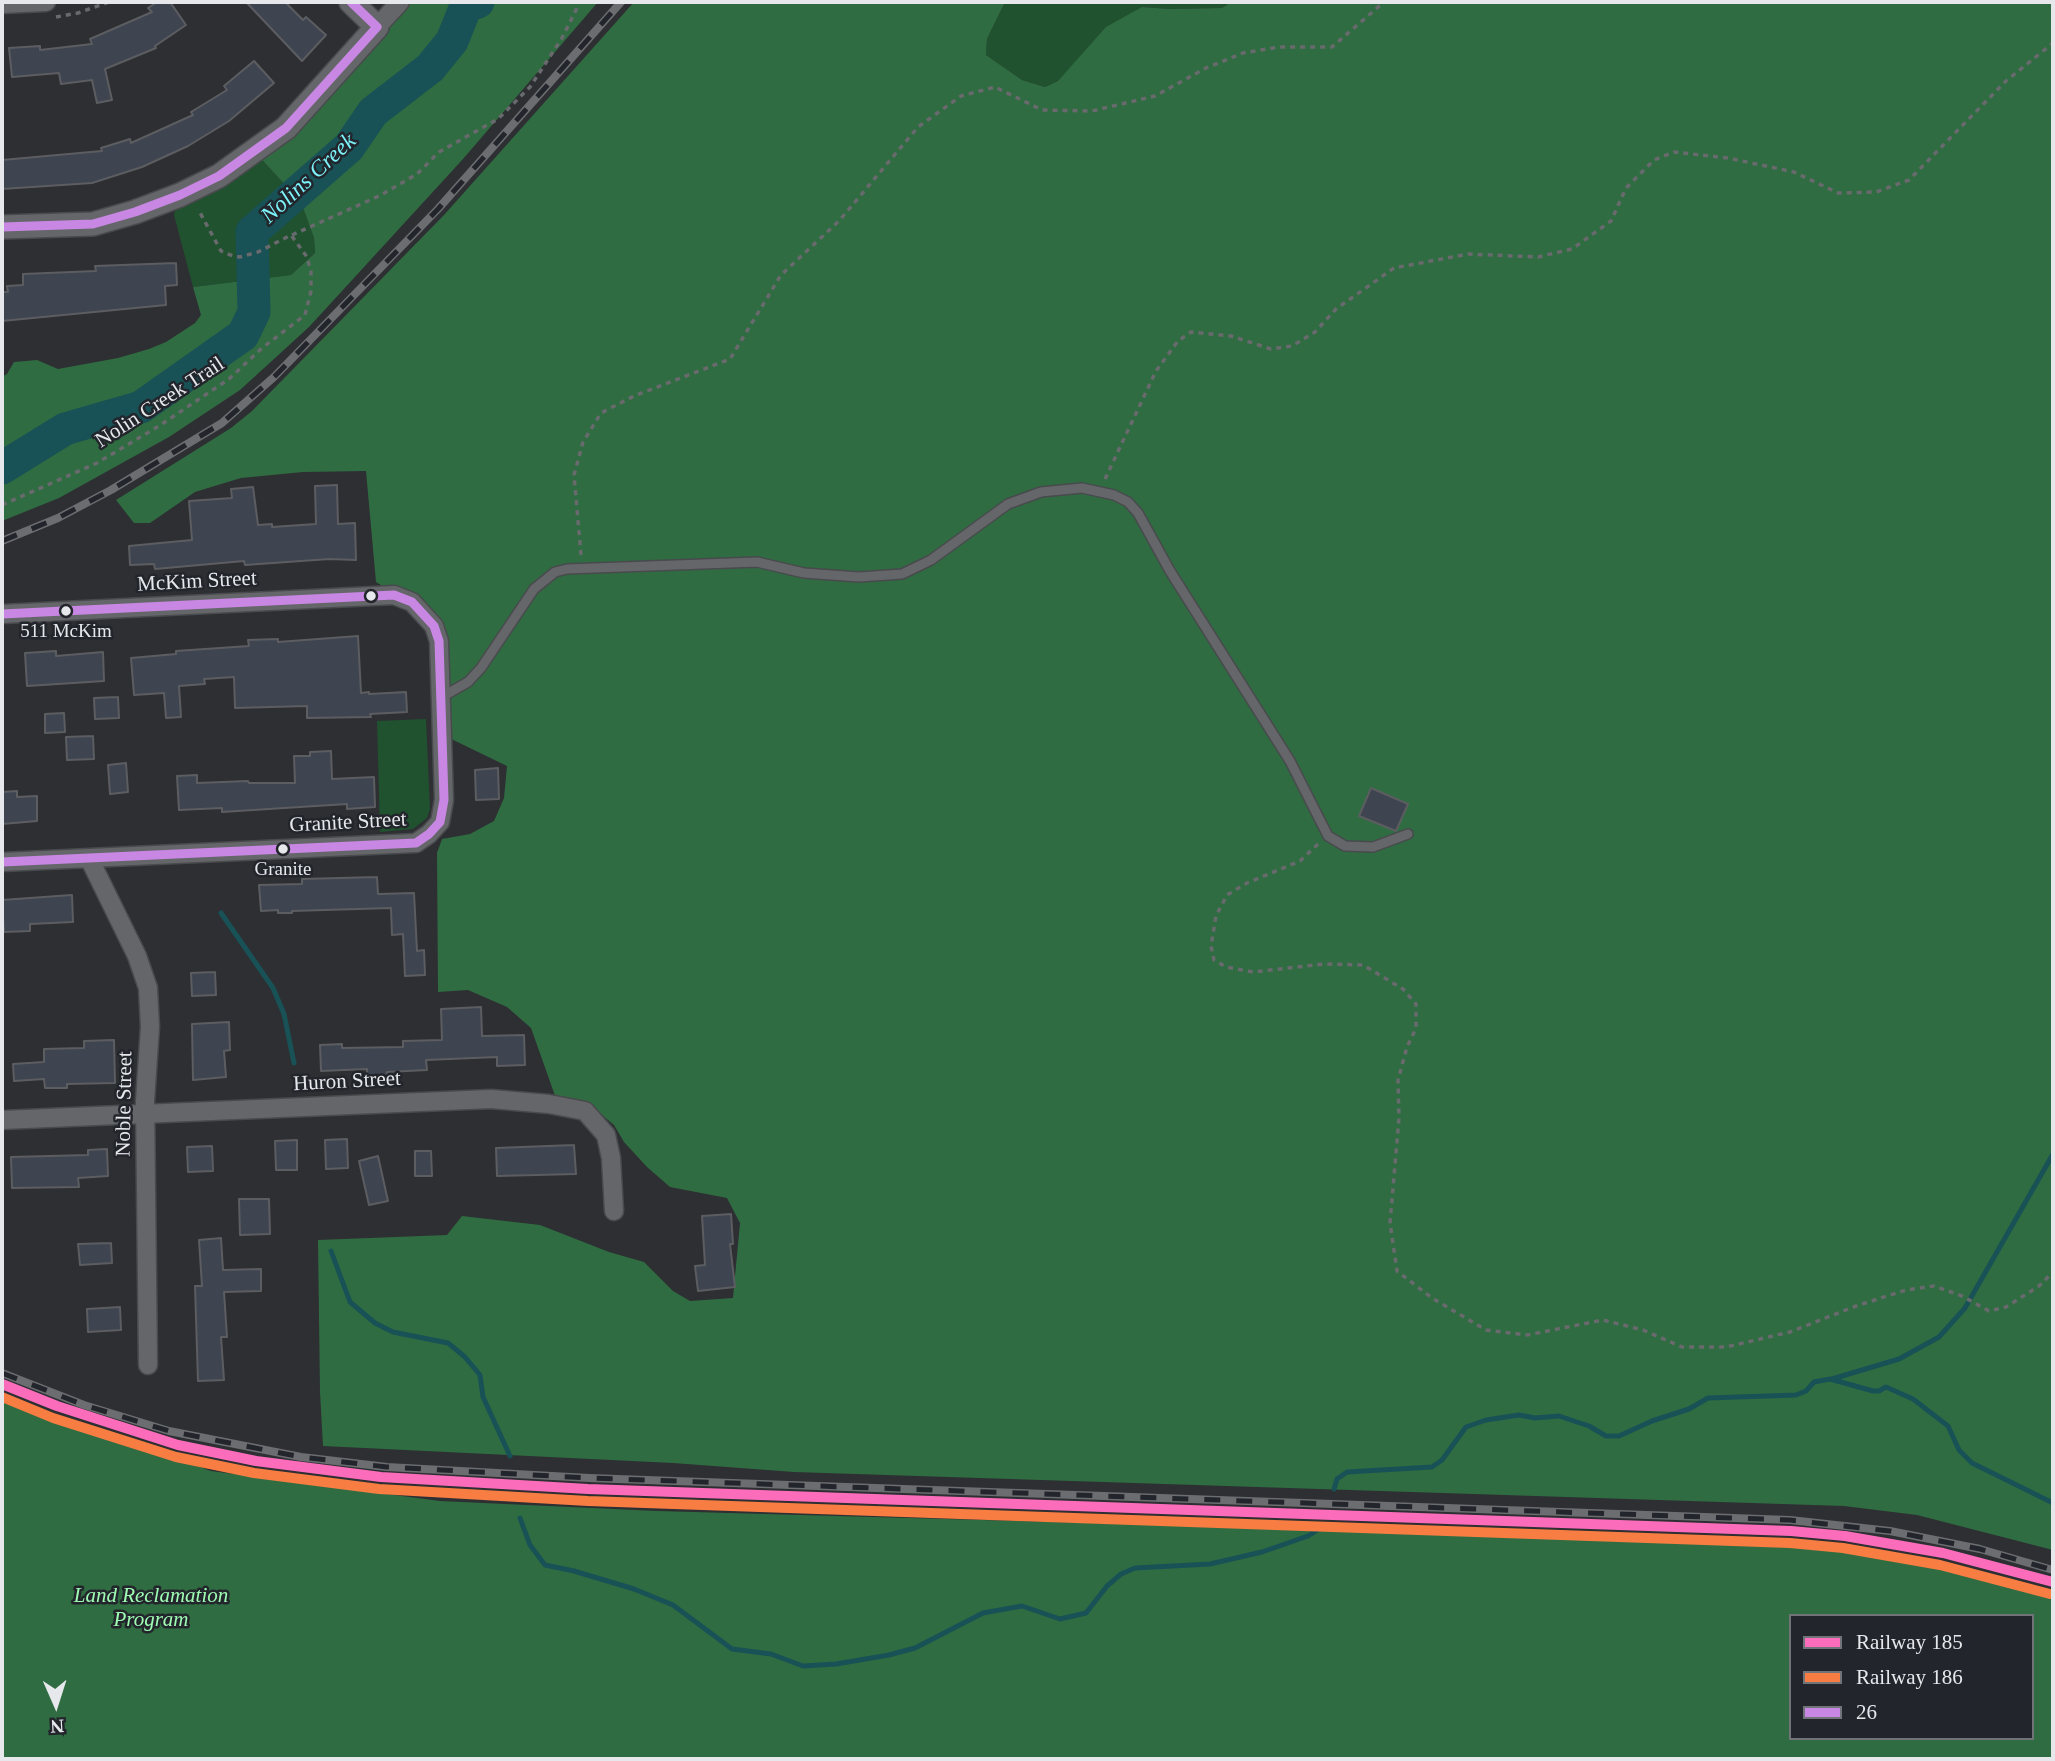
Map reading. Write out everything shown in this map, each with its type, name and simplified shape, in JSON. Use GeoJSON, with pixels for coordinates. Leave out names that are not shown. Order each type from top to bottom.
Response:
{"type":"FeatureCollection","features":[{"type":"Feature","properties":{"kind":"street"},"geometry":{"type":"LineString","coordinates":[[2,4],[46,2]]}},
{"type":"Feature","properties":{"kind":"street"},"geometry":{"type":"LineString","coordinates":[[351,2],[377,27]]}},
{"type":"Feature","properties":{"kind":"street"},"geometry":{"type":"LineString","coordinates":[[2,227],[93,224],[135,212],[219,176],[286,128],[400,2]]}},
{"type":"Feature","properties":{"kind":"street","name":"Granite Street"},"geometry":{"type":"LineString","coordinates":[[2,862],[416,843],[440,822],[444,800],[439,642],[434,626],[412,602],[394,595]]}},
{"type":"Feature","properties":{"kind":"street","name":"McKim Street"},"geometry":{"type":"LineString","coordinates":[[2,614],[394,595]]}},
{"type":"Feature","properties":{"kind":"street","name":"Noble Street"},"geometry":{"type":"LineString","coordinates":[[89,858],[137,956],[149,988],[146,1115],[148,1365]]}},
{"type":"Feature","properties":{"kind":"street","name":"Huron Street"},"geometry":{"type":"LineString","coordinates":[[2,1120],[479,1100],[548,1104],[585,1111],[606,1135],[611,1158],[614,1211]]}},
{"type":"Feature","properties":{"kind":"lane"},"geometry":{"type":"LineString","coordinates":[[440,698],[468,682],[481,668],[534,589],[555,572],[757,562],[804,573],[859,577],[902,575],[931,560],[1008,504],[1041,492],[1082,488],[1114,495],[1128,502],[1138,513],[1170,570],[1290,761],[1328,836],[1345,846],[1373,847],[1408,834]]}},
{"type":"Feature","properties":{"kind":"path"},"geometry":{"type":"LineString","coordinates":[[188,191],[221,251],[240,257],[379,196],[417,174],[439,152],[498,120],[530,87],[562,38],[580,2]]}},
{"type":"Feature","properties":{"kind":"path"},"geometry":{"type":"LineString","coordinates":[[582,570],[574,475],[583,442],[601,414],[634,396],[730,359],[781,275],[839,220],[918,127],[961,96],[995,87],[1042,110],[1092,111],[1154,96],[1206,68],[1243,53],[1279,47],[1332,47],[1384,2]]}},
{"type":"Feature","properties":{"kind":"path"},"geometry":{"type":"LineString","coordinates":[[1100,492],[1156,372],[1178,341],[1191,332],[1231,336],[1271,349],[1292,346],[1315,332],[1336,309],[1394,268],[1468,254],[1538,257],[1572,249],[1611,221],[1626,188],[1654,160],[1674,152],[1728,158],[1794,172],[1839,193],[1876,192],[1909,180],[2006,81],[2053,43]]}},
{"type":"Feature","properties":{"kind":"path","name":"Nolin Creek Trail"},"geometry":{"type":"LineString","coordinates":[[2,505],[97,463],[159,426],[229,379],[261,349],[305,315],[311,291],[311,272],[307,257],[291,235]]}},
{"type":"Feature","properties":{"kind":"path"},"geometry":{"type":"LineString","coordinates":[[1328,836],[1300,861],[1247,883],[1227,895],[1216,916],[1211,946],[1214,960],[1226,967],[1253,972],[1324,964],[1363,965],[1403,989],[1416,1004],[1416,1028],[1407,1046],[1398,1080],[1399,1118],[1391,1223],[1397,1271],[1432,1298],[1486,1329],[1527,1335],[1603,1320],[1643,1330],[1682,1347],[1726,1347],[1790,1332],[1906,1290],[1934,1286],[1962,1296],[1989,1311],[2006,1307],[2039,1286],[2053,1272]]}},
{"type":"Feature","properties":{"kind":"green space"},"geometry":{"type":"Polygon","coordinates":[[[399,2],[598,2],[463,159],[309,327],[240,390],[169,437],[59,498],[2,521],[2,377],[14,362],[37,360],[58,369],[118,358],[149,349],[166,342],[195,323],[201,315],[193,287],[291,275],[315,253],[314,238],[301,202],[253,150],[399,2]]]}},
{"type":"Feature","properties":{"kind":"green space"},"geometry":{"type":"Polygon","coordinates":[[[634,2],[1005,2],[987,39],[986,55],[1022,80],[1045,87],[1058,81],[1106,27],[1142,7],[1222,8],[1231,2],[2053,2],[2053,1550],[1917,1515],[1844,1506],[794,1472],[673,1463],[323,1446],[318,1240],[447,1235],[462,1216],[540,1225],[609,1252],[644,1262],[673,1291],[690,1301],[733,1298],[740,1223],[727,1198],[670,1187],[647,1167],[624,1142],[614,1125],[602,1115],[587,1110],[559,1107],[531,1028],[507,1007],[468,990],[438,992],[437,853],[442,839],[470,834],[494,821],[504,798],[507,766],[443,735],[440,640],[394,593],[376,582],[366,471],[303,472],[241,478],[195,492],[150,523],[134,523],[116,500],[231,428],[252,411],[444,215],[634,2]]]}},
{"type":"Feature","properties":{"kind":"green space"},"geometry":{"type":"Polygon","coordinates":[[[1005,2],[1231,2],[1222,8],[1142,7],[1079,59],[1058,81],[1045,87],[1022,80],[986,55],[987,39],[1005,2]]]}},
{"type":"Feature","properties":{"kind":"green space"},"geometry":{"type":"Polygon","coordinates":[[[253,150],[301,202],[314,238],[315,253],[291,275],[193,287],[174,215],[179,194],[253,150]]]}},
{"type":"Feature","properties":{"kind":"green space"},"geometry":{"type":"Polygon","coordinates":[[[426,719],[430,809],[427,818],[413,829],[380,832],[377,721],[426,719]]]}},
{"type":"Feature","properties":{"kind":"green space","name":"Land Reclamation Program"},"geometry":{"type":"Polygon","coordinates":[[[2,1395],[211,1471],[440,1501],[657,1511],[1737,1541],[1860,1550],[1955,1568],[2053,1594],[2053,1759],[2,1759],[2,1395]]]}},
{"type":"Feature","properties":{"kind":"building"},"geometry":{"type":"Polygon","coordinates":[[[157,2],[170,2],[186,25],[155,46],[156,48],[105,69],[112,100],[97,103],[92,80],[61,84],[59,73],[12,77],[9,48],[40,46],[40,50],[92,44],[90,39],[152,12],[148,8],[157,2]]]}},
{"type":"Feature","properties":{"kind":"building"},"geometry":{"type":"Polygon","coordinates":[[[246,2],[285,2],[303,20],[306,17],[326,35],[302,61],[246,2]]]}},
{"type":"Feature","properties":{"kind":"building"},"geometry":{"type":"Polygon","coordinates":[[[254,61],[274,83],[229,121],[188,146],[142,167],[92,183],[2,189],[2,160],[102,151],[101,148],[130,139],[131,143],[193,115],[191,112],[227,90],[224,86],[254,61]]]}},
{"type":"Feature","properties":{"kind":"building"},"geometry":{"type":"Polygon","coordinates":[[[176,263],[177,285],[165,286],[166,305],[2,321],[2,292],[8,292],[7,286],[23,285],[23,274],[96,271],[95,266],[176,263]]]}},
{"type":"Feature","properties":{"kind":"building"},"geometry":{"type":"Polygon","coordinates":[[[337,485],[338,524],[355,523],[356,560],[329,559],[245,565],[244,561],[155,569],[154,564],[130,565],[129,546],[192,540],[189,501],[232,498],[231,489],[253,487],[258,525],[272,524],[272,527],[316,524],[315,486],[337,485]]]}},
{"type":"Feature","properties":{"kind":"building"},"geometry":{"type":"Polygon","coordinates":[[[358,636],[361,693],[406,692],[407,712],[370,714],[371,717],[307,718],[307,706],[235,708],[234,677],[204,679],[205,684],[179,686],[181,717],[166,718],[164,693],[134,695],[131,658],[176,654],[176,651],[249,646],[248,640],[278,639],[278,642],[358,636]]]}},
{"type":"Feature","properties":{"kind":"building"},"geometry":{"type":"Polygon","coordinates":[[[56,651],[56,656],[103,652],[104,681],[27,686],[25,653],[56,651]]]}},
{"type":"Feature","properties":{"kind":"building"},"geometry":{"type":"Polygon","coordinates":[[[118,697],[119,718],[95,719],[94,698],[118,697]]]}},
{"type":"Feature","properties":{"kind":"building"},"geometry":{"type":"Polygon","coordinates":[[[64,713],[65,732],[45,733],[45,714],[64,713]]]}},
{"type":"Feature","properties":{"kind":"building"},"geometry":{"type":"Polygon","coordinates":[[[93,736],[94,759],[67,760],[66,737],[93,736]]]}},
{"type":"Feature","properties":{"kind":"building"},"geometry":{"type":"Polygon","coordinates":[[[331,751],[332,779],[374,777],[375,807],[347,809],[347,804],[222,812],[222,808],[179,810],[177,776],[197,775],[197,783],[295,783],[294,756],[310,756],[310,752],[331,751]]]}},
{"type":"Feature","properties":{"kind":"building"},"geometry":{"type":"Polygon","coordinates":[[[126,763],[128,792],[110,794],[108,765],[126,763]]]}},
{"type":"Feature","properties":{"kind":"building"},"geometry":{"type":"Polygon","coordinates":[[[498,768],[499,799],[476,800],[475,770],[498,768]]]}},
{"type":"Feature","properties":{"kind":"building"},"geometry":{"type":"Polygon","coordinates":[[[1371,788],[1408,804],[1396,831],[1359,816],[1371,788]]]}},
{"type":"Feature","properties":{"kind":"building"},"geometry":{"type":"Polygon","coordinates":[[[17,791],[17,797],[37,796],[37,821],[2,824],[2,792],[17,791]]]}},
{"type":"Feature","properties":{"kind":"building"},"geometry":{"type":"Polygon","coordinates":[[[377,877],[378,894],[414,893],[417,951],[424,950],[425,975],[405,976],[403,934],[392,935],[391,908],[292,913],[261,911],[259,885],[302,884],[302,879],[377,877]]]}},
{"type":"Feature","properties":{"kind":"building"},"geometry":{"type":"Polygon","coordinates":[[[72,895],[73,922],[30,924],[30,931],[4,932],[2,900],[72,895]]]}},
{"type":"Feature","properties":{"kind":"building"},"geometry":{"type":"Polygon","coordinates":[[[215,972],[216,995],[192,996],[191,973],[215,972]]]}},
{"type":"Feature","properties":{"kind":"building"},"geometry":{"type":"Polygon","coordinates":[[[481,1007],[482,1036],[524,1035],[525,1065],[497,1066],[497,1057],[426,1060],[427,1070],[387,1072],[387,1075],[367,1075],[367,1069],[321,1071],[320,1045],[342,1044],[342,1048],[403,1047],[403,1041],[442,1040],[441,1009],[481,1007]]]}},
{"type":"Feature","properties":{"kind":"building"},"geometry":{"type":"Polygon","coordinates":[[[229,1022],[230,1050],[224,1051],[226,1077],[193,1080],[192,1024],[229,1022]]]}},
{"type":"Feature","properties":{"kind":"building"},"geometry":{"type":"Polygon","coordinates":[[[114,1040],[115,1083],[67,1084],[67,1088],[45,1088],[44,1079],[14,1081],[13,1064],[44,1062],[44,1049],[84,1048],[84,1041],[114,1040]]]}},
{"type":"Feature","properties":{"kind":"building"},"geometry":{"type":"Polygon","coordinates":[[[347,1139],[348,1168],[326,1169],[325,1140],[347,1139]]]}},
{"type":"Feature","properties":{"kind":"building"},"geometry":{"type":"Polygon","coordinates":[[[297,1140],[297,1170],[276,1170],[275,1141],[297,1140]]]}},
{"type":"Feature","properties":{"kind":"building"},"geometry":{"type":"Polygon","coordinates":[[[574,1145],[576,1174],[497,1176],[496,1148],[574,1145]]]}},
{"type":"Feature","properties":{"kind":"building"},"geometry":{"type":"Polygon","coordinates":[[[212,1146],[213,1171],[188,1172],[187,1147],[212,1146]]]}},
{"type":"Feature","properties":{"kind":"building"},"geometry":{"type":"Polygon","coordinates":[[[107,1149],[108,1176],[78,1178],[79,1187],[12,1188],[11,1157],[88,1155],[88,1150],[107,1149]]]}},
{"type":"Feature","properties":{"kind":"building"},"geometry":{"type":"Polygon","coordinates":[[[415,1151],[431,1151],[432,1176],[415,1176],[415,1151]]]}},
{"type":"Feature","properties":{"kind":"building"},"geometry":{"type":"Polygon","coordinates":[[[378,1156],[388,1201],[369,1205],[359,1161],[378,1156]]]}},
{"type":"Feature","properties":{"kind":"building"},"geometry":{"type":"Polygon","coordinates":[[[239,1199],[269,1199],[270,1234],[240,1235],[239,1199]]]}},
{"type":"Feature","properties":{"kind":"building"},"geometry":{"type":"Polygon","coordinates":[[[731,1214],[733,1244],[730,1244],[735,1287],[698,1291],[695,1266],[705,1265],[702,1216],[731,1214]]]}},
{"type":"Feature","properties":{"kind":"building"},"geometry":{"type":"Polygon","coordinates":[[[221,1238],[223,1270],[261,1269],[261,1291],[224,1292],[227,1337],[221,1337],[224,1380],[198,1381],[195,1286],[202,1286],[199,1240],[221,1238]]]}},
{"type":"Feature","properties":{"kind":"building"},"geometry":{"type":"Polygon","coordinates":[[[111,1243],[112,1263],[80,1265],[78,1244],[111,1243]]]}},
{"type":"Feature","properties":{"kind":"building"},"geometry":{"type":"Polygon","coordinates":[[[120,1307],[121,1330],[88,1332],[87,1309],[120,1307]]]}},
{"type":"Feature","properties":{"kind":"waterway","name":"Nolins Creek"},"geometry":{"type":"LineString","coordinates":[[2,468],[65,429],[141,407],[243,335],[254,312],[252,232],[349,147],[373,112],[430,68],[452,41],[466,6],[478,2]]}},
{"type":"Feature","properties":{"kind":"waterway"},"geometry":{"type":"LineString","coordinates":[[221,913],[273,988],[284,1014],[294,1063]]}},
{"type":"Feature","properties":{"kind":"waterway"},"geometry":{"type":"LineString","coordinates":[[1832,1379],[1899,1359],[1939,1337],[1965,1308],[2053,1154]]}},
{"type":"Feature","properties":{"kind":"waterway"},"geometry":{"type":"LineString","coordinates":[[331,1251],[350,1302],[375,1323],[393,1332],[448,1343],[465,1357],[480,1375],[483,1397],[510,1456]]}},
{"type":"Feature","properties":{"kind":"waterway"},"geometry":{"type":"LineString","coordinates":[[1334,1489],[1337,1479],[1347,1472],[1432,1467],[1442,1460],[1466,1427],[1486,1420],[1519,1415],[1535,1418],[1559,1416],[1589,1426],[1606,1436],[1619,1436],[1652,1421],[1689,1409],[1708,1398],[1796,1395],[1806,1391],[1814,1382],[1830,1379],[1873,1391],[1886,1387],[1913,1399],[1948,1426],[1959,1450],[1972,1463],[2053,1503]]}},
{"type":"Feature","properties":{"kind":"waterway"},"geometry":{"type":"LineString","coordinates":[[520,1518],[530,1545],[545,1565],[634,1589],[673,1605],[732,1649],[771,1654],[803,1666],[836,1664],[915,1648],[983,1613],[1022,1606],[1060,1619],[1086,1613],[1107,1586],[1121,1574],[1135,1568],[1210,1564],[1262,1552],[1308,1536],[1319,1529]]}},
{"type":"Feature","properties":{"kind":"railway"},"geometry":{"type":"LineString","coordinates":[[2,541],[58,518],[111,490],[222,423],[274,377],[438,209],[621,2]]}},
{"type":"Feature","properties":{"kind":"railway"},"geometry":{"type":"LineString","coordinates":[[2,1373],[84,1405],[169,1431],[301,1457],[387,1467],[589,1478],[1790,1520],[1890,1531],[1980,1549],[2053,1570]]}},
{"type":"Feature","properties":{"kind":"rail line","name":"185"},"geometry":{"type":"LineString","coordinates":[[2,1384],[57,1406],[178,1445],[256,1461],[381,1477],[588,1489],[1791,1531],[1845,1536],[1943,1553],[2053,1582]]}},
{"type":"Feature","properties":{"kind":"rail line","name":"186"},"geometry":{"type":"LineString","coordinates":[[2,1397],[53,1418],[176,1457],[254,1473],[379,1489],[588,1501],[1790,1543],[1843,1548],[1940,1565],[2050,1594]]}},
{"type":"Feature","properties":{"kind":"transit line","name":"26"},"geometry":{"type":"LineString","coordinates":[[2,227],[93,224],[180,195],[219,176],[286,128],[377,27],[351,2]]}},
{"type":"Feature","properties":{"kind":"transit line","name":"26"},"geometry":{"type":"LineString","coordinates":[[2,614],[394,595],[412,602],[434,626],[439,641],[444,800],[440,822],[416,843],[2,862]]}},
{"type":"Feature","properties":{"kind":"place","name":"511 McKim"},"geometry":{"type":"Point","coordinates":[66,611]}},
{"type":"Feature","properties":{"kind":"place","name":"Granite"},"geometry":{"type":"Point","coordinates":[283,849]}}]}
